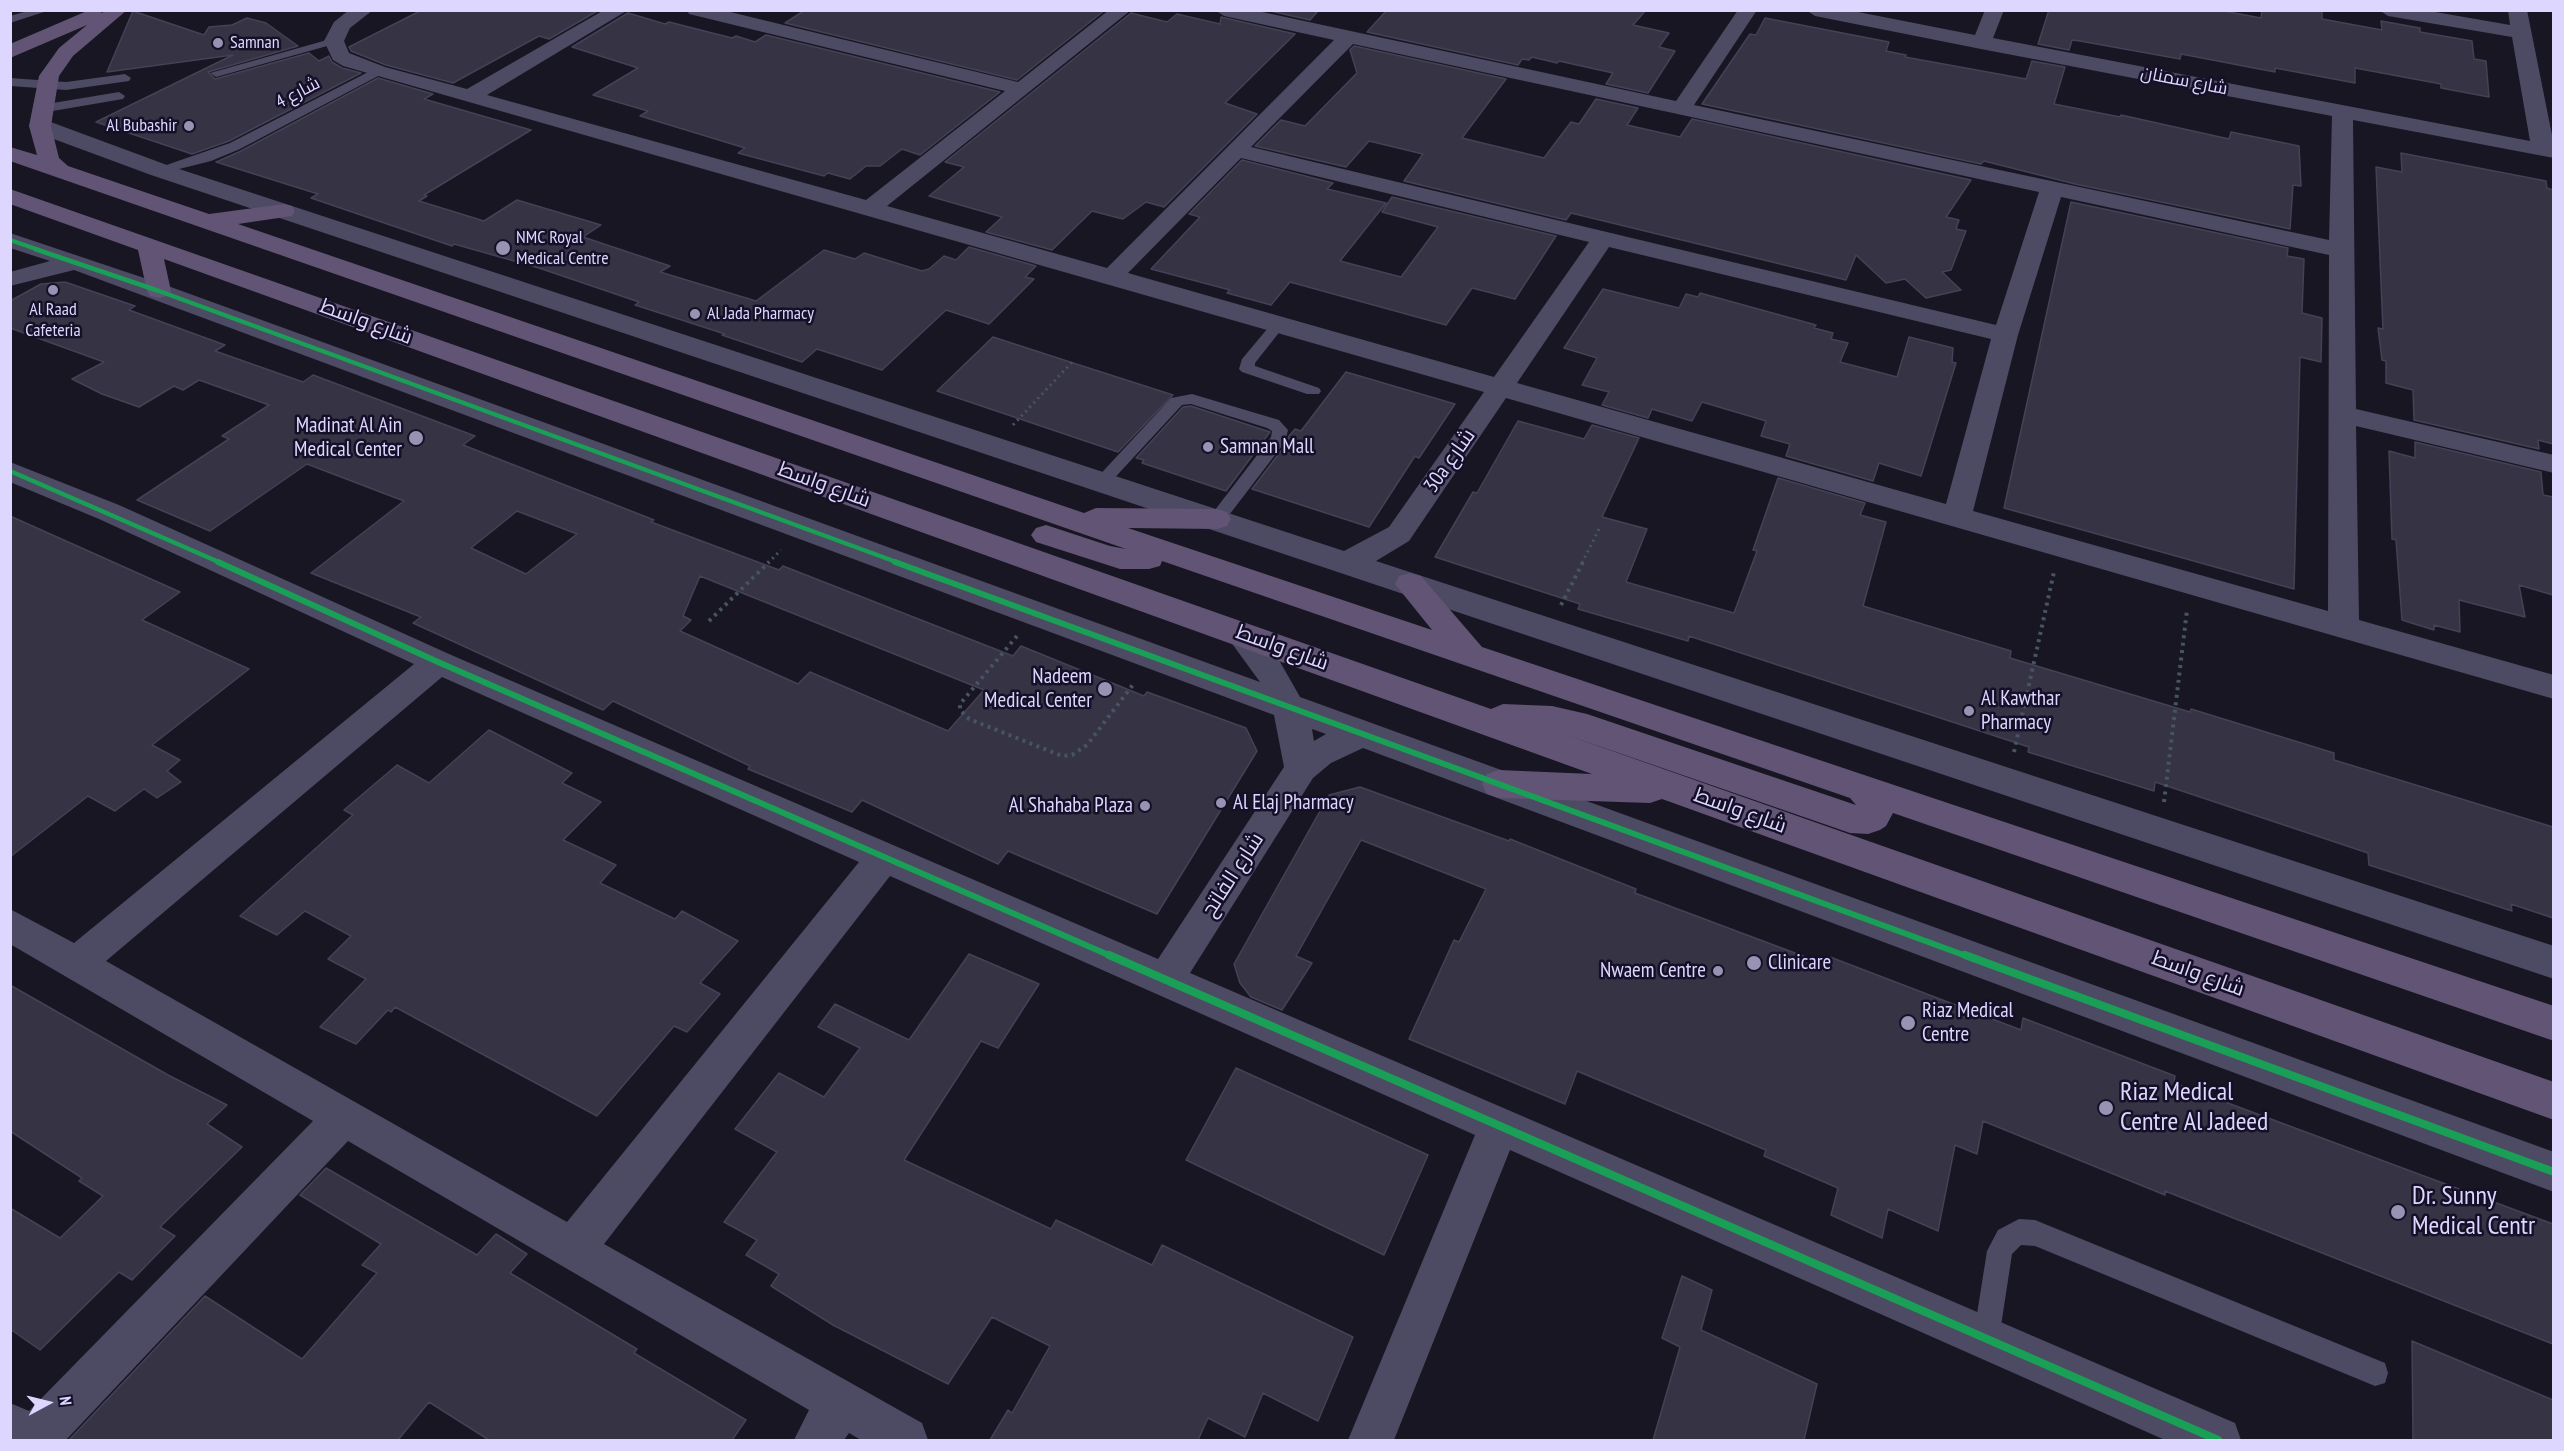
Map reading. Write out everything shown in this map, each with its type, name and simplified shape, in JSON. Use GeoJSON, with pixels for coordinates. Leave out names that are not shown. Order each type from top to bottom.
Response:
{"type":"FeatureCollection","features":[{"type":"Feature","properties":{"kind":"main road"},"geometry":{"type":"LineString","coordinates":[[10,26],[73,10]]}},
{"type":"Feature","properties":{"kind":"main road"},"geometry":{"type":"LineString","coordinates":[[10,38],[73,10]]}},
{"type":"Feature","properties":{"kind":"main road"},"geometry":{"type":"LineString","coordinates":[[10,52],[103,10]]}},
{"type":"Feature","properties":{"kind":"main road"},"geometry":{"type":"LineString","coordinates":[[62,172],[49,160],[43,105],[55,66],[66,52],[118,10]]}},
{"type":"Feature","properties":{"kind":"main road","name":"شارع واسط"},"geometry":{"type":"LineString","coordinates":[[10,153],[1067,518],[2553,1024]]}},
{"type":"Feature","properties":{"kind":"main road","name":"شارع واسط"},"geometry":{"type":"LineString","coordinates":[[10,196],[2553,1101]]}},
{"type":"Feature","properties":{"kind":"main road"},"geometry":{"type":"LineString","coordinates":[[202,221],[284,211]]}},
{"type":"Feature","properties":{"kind":"main road"},"geometry":{"type":"LineString","coordinates":[[149,245],[159,291]]}},
{"type":"Feature","properties":{"kind":"main road"},"geometry":{"type":"LineString","coordinates":[[899,512],[902,500],[915,492],[923,492],[1104,555],[1138,560],[1174,554]]}},
{"type":"Feature","properties":{"kind":"main road"},"geometry":{"type":"LineString","coordinates":[[1067,518],[1217,519]]}},
{"type":"Feature","properties":{"kind":"main road"},"geometry":{"type":"LineString","coordinates":[[1410,584],[1471,654]]}},
{"type":"Feature","properties":{"kind":"main road"},"geometry":{"type":"LineString","coordinates":[[1474,716],[1526,716],[1570,722],[1850,819],[1868,820],[1875,816],[1877,810],[1875,803],[1860,787]]}},
{"type":"Feature","properties":{"kind":"main road"},"geometry":{"type":"LineString","coordinates":[[1499,784],[1682,790]]}},
{"type":"Feature","properties":{"kind":"street"},"geometry":{"type":"LineString","coordinates":[[364,10],[341,26],[334,41],[340,56],[350,62],[378,71],[870,208],[2553,687]]}},
{"type":"Feature","properties":{"kind":"street"},"geometry":{"type":"LineString","coordinates":[[470,97],[619,10]]}},
{"type":"Feature","properties":{"kind":"street"},"geometry":{"type":"LineString","coordinates":[[696,10],[1021,89]]}},
{"type":"Feature","properties":{"kind":"street"},"geometry":{"type":"LineString","coordinates":[[870,208],[1122,10]]}},
{"type":"Feature","properties":{"kind":"street"},"geometry":{"type":"LineString","coordinates":[[1224,10],[2341,250]]}},
{"type":"Feature","properties":{"kind":"street"},"geometry":{"type":"LineString","coordinates":[[1682,107],[1748,10]]}},
{"type":"Feature","properties":{"kind":"street","name":"شارع سمنان"},"geometry":{"type":"LineString","coordinates":[[1815,10],[2548,151]]}},
{"type":"Feature","properties":{"kind":"street"},"geometry":{"type":"LineString","coordinates":[[1981,43],[1995,10]]}},
{"type":"Feature","properties":{"kind":"street"},"geometry":{"type":"LineString","coordinates":[[2388,10],[2520,33]]}},
{"type":"Feature","properties":{"kind":"street"},"geometry":{"type":"LineString","coordinates":[[2517,10],[2520,33],[2548,151]]}},
{"type":"Feature","properties":{"kind":"street"},"geometry":{"type":"LineString","coordinates":[[1111,277],[1348,37]]}},
{"type":"Feature","properties":{"kind":"street"},"geometry":{"type":"LineString","coordinates":[[43,105],[159,170],[2553,963]]}},
{"type":"Feature","properties":{"kind":"street"},"geometry":{"type":"LineString","coordinates":[[2343,112],[2341,250],[2344,629]]}},
{"type":"Feature","properties":{"kind":"street"},"geometry":{"type":"LineString","coordinates":[[1235,150],[2005,335]]}},
{"type":"Feature","properties":{"kind":"street"},"geometry":{"type":"LineString","coordinates":[[1957,518],[2005,335],[2052,188]]}},
{"type":"Feature","properties":{"kind":"street","name":"30a شارع"},"geometry":{"type":"LineString","coordinates":[[1341,563],[1373,550],[1400,534],[1603,238]]}},
{"type":"Feature","properties":{"kind":"street"},"geometry":{"type":"LineString","coordinates":[[10,274],[21,244],[159,291],[2553,1172]]}},
{"type":"Feature","properties":{"kind":"street"},"geometry":{"type":"LineString","coordinates":[[10,279],[72,263]]}},
{"type":"Feature","properties":{"kind":"street"},"geometry":{"type":"LineString","coordinates":[[2343,414],[2553,464]]}},
{"type":"Feature","properties":{"kind":"street"},"geometry":{"type":"LineString","coordinates":[[10,471],[109,512],[438,662],[2218,1440]]}},
{"type":"Feature","properties":{"kind":"street"},"geometry":{"type":"LineString","coordinates":[[1400,534],[1403,567],[1410,584]]}},
{"type":"Feature","properties":{"kind":"street"},"geometry":{"type":"LineString","coordinates":[[1241,634],[1274,676],[1289,708],[1296,727],[1301,769]]}},
{"type":"Feature","properties":{"kind":"street"},"geometry":{"type":"LineString","coordinates":[[77,963],[438,662]]}},
{"type":"Feature","properties":{"kind":"street","name":"شارع الفاتح"},"geometry":{"type":"LineString","coordinates":[[1166,980],[1301,769],[1333,746],[1364,735]]}},
{"type":"Feature","properties":{"kind":"street"},"geometry":{"type":"LineString","coordinates":[[573,1249],[884,857]]}},
{"type":"Feature","properties":{"kind":"street"},"geometry":{"type":"LineString","coordinates":[[10,925],[573,1249],[829,1422],[905,1440]]}},
{"type":"Feature","properties":{"kind":"street"},"geometry":{"type":"LineString","coordinates":[[10,1426],[32,1440],[344,1118]]}},
{"type":"Feature","properties":{"kind":"street"},"geometry":{"type":"LineString","coordinates":[[1371,1440],[1499,1126]]}},
{"type":"Feature","properties":{"kind":"lane"},"geometry":{"type":"LineString","coordinates":[[10,20],[45,10]]}},
{"type":"Feature","properties":{"kind":"lane"},"geometry":{"type":"LineString","coordinates":[[272,58],[238,75],[216,73],[334,41]]}},
{"type":"Feature","properties":{"kind":"lane","name":"شارع 4"},"geometry":{"type":"LineString","coordinates":[[159,170],[206,158],[235,146],[378,71]]}},
{"type":"Feature","properties":{"kind":"lane"},"geometry":{"type":"LineString","coordinates":[[10,82],[43,105],[122,87],[74,85],[43,105]]}},
{"type":"Feature","properties":{"kind":"lane","name":"شارع 4"},"geometry":{"type":"LineString","coordinates":[[202,183],[213,164],[235,146]]}},
{"type":"Feature","properties":{"kind":"lane"},"geometry":{"type":"LineString","coordinates":[[1278,325],[1247,362],[1247,369],[1313,391]]}},
{"type":"Feature","properties":{"kind":"lane"},"geometry":{"type":"LineString","coordinates":[[1102,481],[1177,401],[1192,399],[1273,424],[1280,430],[1279,438],[1217,519]]}},
{"type":"Feature","properties":{"kind":"lane"},"geometry":{"type":"LineString","coordinates":[[1986,1339],[2000,1251],[2007,1239],[2019,1233],[2035,1233],[2375,1373]]}},
{"type":"Feature","properties":{"kind":"path"},"geometry":{"type":"LineString","coordinates":[[994,446],[1074,360]]}},
{"type":"Feature","properties":{"kind":"path"},"geometry":{"type":"LineString","coordinates":[[709,621],[803,529]]}},
{"type":"Feature","properties":{"kind":"path"},"geometry":{"type":"LineString","coordinates":[[1549,630],[1599,529]]}},
{"type":"Feature","properties":{"kind":"path"},"geometry":{"type":"LineString","coordinates":[[2007,782],[2060,548]]}},
{"type":"Feature","properties":{"kind":"path"},"geometry":{"type":"LineString","coordinates":[[2160,833],[2190,585]]}},
{"type":"Feature","properties":{"kind":"path"},"geometry":{"type":"LineString","coordinates":[[1035,615],[963,698],[960,710],[963,716],[1062,756],[1072,755],[1087,745],[1153,658]]}},
{"type":"Feature","properties":{"kind":"building"},"geometry":{"type":"Polygon","coordinates":[[[422,10],[599,10],[549,39],[539,36],[453,83],[386,65],[351,51],[349,47],[422,10]]]}},
{"type":"Feature","properties":{"kind":"building"},"geometry":{"type":"Polygon","coordinates":[[[805,10],[1105,10],[1017,80],[785,23],[805,10]]]}},
{"type":"Feature","properties":{"kind":"building"},"geometry":{"type":"Polygon","coordinates":[[[1266,10],[1319,10],[1310,20],[1266,10]]]}},
{"type":"Feature","properties":{"kind":"building"},"geometry":{"type":"Polygon","coordinates":[[[1387,10],[1646,10],[1633,25],[1669,33],[1659,47],[1675,51],[1648,93],[1606,84],[1613,73],[1559,61],[1557,63],[1532,57],[1529,60],[1522,59],[1518,65],[1367,32],[1387,10]]]}},
{"type":"Feature","properties":{"kind":"building"},"geometry":{"type":"Polygon","coordinates":[[[2049,10],[2218,10],[2261,18],[2262,10],[2322,10],[2322,19],[2382,30],[2381,21],[2420,28],[2420,32],[2472,41],[2474,59],[2486,61],[2489,97],[2441,88],[2441,84],[2355,68],[2355,83],[2275,68],[2275,72],[2181,54],[2180,59],[2072,40],[2069,50],[2038,44],[2049,10]]]}},
{"type":"Feature","properties":{"kind":"building"},"geometry":{"type":"Polygon","coordinates":[[[133,11],[204,35],[209,27],[232,25],[247,18],[266,23],[298,46],[208,72],[215,79],[309,53],[319,61],[329,56],[332,62],[342,68],[361,73],[229,141],[192,154],[96,122],[233,55],[107,72],[133,11]]]}},
{"type":"Feature","properties":{"kind":"building"},"geometry":{"type":"Polygon","coordinates":[[[628,13],[665,24],[669,22],[755,42],[766,35],[1000,92],[920,155],[902,149],[880,166],[866,166],[850,179],[828,173],[824,176],[738,153],[745,148],[640,116],[648,111],[593,95],[638,68],[572,47],[628,13]]]}},
{"type":"Feature","properties":{"kind":"building"},"geometry":{"type":"Polygon","coordinates":[[[1131,13],[1167,22],[1177,14],[1220,24],[1221,17],[1295,34],[1225,103],[1257,114],[1164,207],[1146,202],[1123,219],[1092,211],[1052,250],[986,232],[1002,217],[929,196],[964,167],[945,162],[1131,13]]]}},
{"type":"Feature","properties":{"kind":"building"},"geometry":{"type":"Polygon","coordinates":[[[1765,18],[1889,42],[1886,51],[1906,55],[1905,57],[2026,79],[2032,61],[2065,67],[2054,104],[2120,117],[2121,115],[2229,139],[2231,132],[2299,146],[2301,186],[2293,185],[2290,229],[2075,184],[1984,161],[1981,164],[1702,104],[1750,34],[1756,35],[1765,18]]]}},
{"type":"Feature","properties":{"kind":"building"},"geometry":{"type":"Polygon","coordinates":[[[1354,46],[1506,79],[1462,138],[1544,158],[1571,122],[1579,124],[1596,99],[1638,108],[1627,125],[1680,137],[1692,119],[1971,180],[1946,217],[1959,220],[1956,229],[1966,231],[1951,270],[1942,272],[1961,290],[1926,298],[1905,279],[1886,283],[1856,255],[1846,280],[1571,213],[1566,220],[1404,181],[1423,154],[1369,141],[1346,167],[1255,146],[1281,120],[1305,126],[1357,73],[1350,50],[1354,46]]]}},
{"type":"Feature","properties":{"kind":"building"},"geometry":{"type":"Polygon","coordinates":[[[378,78],[433,94],[424,99],[531,130],[424,195],[427,196],[419,201],[484,221],[517,200],[601,225],[583,237],[670,266],[660,272],[756,301],[824,250],[855,259],[864,253],[922,271],[929,269],[944,256],[956,260],[969,247],[1036,266],[1025,277],[1034,279],[989,324],[946,310],[882,370],[817,349],[802,362],[635,305],[639,302],[539,268],[454,244],[452,246],[311,198],[318,194],[216,162],[378,78]]]}},
{"type":"Feature","properties":{"kind":"building"},"geometry":{"type":"Polygon","coordinates":[[[2401,153],[2546,181],[2547,188],[2553,190],[2553,444],[2538,440],[2539,449],[2414,420],[2413,390],[2386,383],[2386,361],[2382,360],[2378,328],[2383,329],[2376,167],[2402,172],[2401,153]]]}},
{"type":"Feature","properties":{"kind":"building"},"geometry":{"type":"Polygon","coordinates":[[[1242,160],[1333,183],[1327,189],[1386,203],[1340,261],[1401,277],[1438,227],[1382,212],[1392,197],[1556,236],[1515,299],[1472,288],[1446,325],[1290,282],[1271,305],[1227,293],[1230,290],[1151,269],[1200,217],[1189,214],[1242,160]]]}},
{"type":"Feature","properties":{"kind":"building"},"geometry":{"type":"Polygon","coordinates":[[[2071,202],[2288,248],[2287,256],[2304,259],[2302,313],[2322,318],[2321,362],[2300,357],[2294,589],[2004,508],[2071,202]]]}},
{"type":"Feature","properties":{"kind":"building"},"geometry":{"type":"Polygon","coordinates":[[[65,282],[135,306],[129,310],[225,345],[215,351],[303,382],[313,375],[475,436],[463,445],[654,520],[651,522],[779,570],[783,566],[1013,656],[1021,646],[1144,696],[1147,692],[1246,728],[1257,751],[1157,914],[1008,851],[998,864],[862,800],[852,812],[748,769],[750,766],[613,701],[603,710],[413,623],[421,617],[311,573],[404,501],[307,464],[210,531],[137,500],[229,439],[222,436],[269,405],[199,380],[183,390],[174,386],[139,407],[102,394],[72,379],[104,362],[10,328],[10,301],[41,284],[65,282]],[[517,511],[471,548],[526,574],[577,534],[517,511]],[[700,576],[683,616],[691,620],[680,631],[798,684],[810,672],[948,731],[984,690],[700,576]]]}},
{"type":"Feature","properties":{"kind":"building"},"geometry":{"type":"Polygon","coordinates":[[[1603,289],[1679,308],[1686,294],[1698,297],[1700,293],[1816,325],[1814,328],[1833,333],[1831,339],[1848,343],[1840,362],[1897,377],[1909,337],[1953,348],[1952,362],[1956,363],[1921,476],[1879,463],[1873,481],[1786,456],[1790,444],[1761,436],[1766,421],[1702,402],[1692,421],[1652,409],[1648,418],[1602,405],[1609,392],[1582,385],[1597,358],[1564,348],[1603,289]]]}},
{"type":"Feature","properties":{"kind":"building"},"geometry":{"type":"Polygon","coordinates":[[[993,337],[1173,395],[1118,452],[937,391],[993,337]]]}},
{"type":"Feature","properties":{"kind":"building"},"geometry":{"type":"Polygon","coordinates":[[[1346,372],[1455,404],[1419,458],[1415,456],[1369,527],[1252,489],[1287,443],[1289,436],[1295,429],[1301,431],[1346,372]]]}},
{"type":"Feature","properties":{"kind":"building","name":"Samnan Mall"},"geometry":{"type":"Polygon","coordinates":[[[1191,406],[1270,432],[1226,491],[1142,463],[1144,460],[1136,458],[1183,407],[1191,406]]]}},
{"type":"Feature","properties":{"kind":"building"},"geometry":{"type":"Polygon","coordinates":[[[1518,421],[1584,439],[1592,425],[1639,438],[1602,517],[1647,529],[1626,582],[1734,613],[1757,551],[1753,550],[1778,478],[1865,503],[1860,515],[1886,522],[1863,606],[2011,651],[2010,658],[2190,712],[2191,709],[2334,753],[2334,760],[2553,827],[2553,918],[2511,904],[2512,911],[2369,865],[2368,853],[2155,782],[2154,791],[2028,752],[2029,747],[1689,636],[1688,641],[1578,609],[1580,604],[1435,557],[1473,492],[1477,493],[1518,421]]]}},
{"type":"Feature","properties":{"kind":"building"},"geometry":{"type":"Polygon","coordinates":[[[2415,442],[2541,472],[2543,495],[2553,497],[2553,595],[2519,585],[2525,617],[2459,600],[2460,632],[2434,625],[2434,630],[2402,620],[2396,540],[2392,539],[2389,451],[2415,458],[2415,442]]]}},
{"type":"Feature","properties":{"kind":"building"},"geometry":{"type":"Polygon","coordinates":[[[10,516],[180,592],[142,620],[249,669],[152,745],[180,760],[167,771],[181,782],[157,798],[144,789],[115,811],[88,796],[10,857],[10,516]]]}},
{"type":"Feature","properties":{"kind":"building"},"geometry":{"type":"Polygon","coordinates":[[[489,730],[572,773],[562,783],[601,802],[563,840],[616,865],[600,883],[675,919],[682,911],[738,941],[700,983],[720,994],[687,1032],[674,1026],[597,1116],[395,1007],[391,1012],[388,1010],[356,1044],[320,1027],[366,979],[328,959],[351,936],[305,911],[277,935],[240,916],[353,815],[344,810],[397,765],[429,783],[489,730]]]}},
{"type":"Feature","properties":{"kind":"building"},"geometry":{"type":"Polygon","coordinates":[[[1360,787],[1509,841],[1510,839],[1636,889],[1635,893],[1827,965],[1830,957],[2021,1030],[2023,1018],[2175,1076],[2174,1083],[2553,1224],[2553,1344],[2165,1191],[2165,1195],[1983,1121],[1977,1154],[1955,1145],[1938,1231],[1888,1209],[1882,1238],[1831,1215],[1838,1188],[1764,1156],[1766,1150],[1577,1071],[1565,1104],[1409,1039],[1454,940],[1459,942],[1486,889],[1361,840],[1296,956],[1312,963],[1282,1010],[1251,997],[1240,983],[1234,964],[1329,795],[1360,787]]]}},
{"type":"Feature","properties":{"kind":"building"},"geometry":{"type":"Polygon","coordinates":[[[969,954],[1039,984],[998,1048],[981,1041],[904,1160],[1051,1229],[1056,1220],[1152,1265],[1162,1245],[1353,1337],[1318,1421],[1263,1393],[1245,1437],[1208,1418],[1198,1440],[990,1440],[1008,1410],[1012,1413],[1050,1346],[992,1317],[948,1384],[833,1325],[771,1286],[779,1274],[746,1255],[757,1240],[724,1222],[777,1152],[735,1129],[779,1073],[824,1097],[860,1048],[818,1027],[835,1004],[909,1040],[969,954]]]}},
{"type":"Feature","properties":{"kind":"building"},"geometry":{"type":"Polygon","coordinates":[[[10,985],[168,1075],[227,1105],[207,1124],[242,1147],[160,1227],[175,1236],[132,1280],[119,1272],[40,1350],[10,1329],[10,1208],[60,1238],[103,1196],[79,1181],[82,1178],[10,1131],[10,985]]]}},
{"type":"Feature","properties":{"kind":"building"},"geometry":{"type":"Polygon","coordinates":[[[1236,1068],[1428,1155],[1384,1255],[1186,1160],[1236,1068]]]}},
{"type":"Feature","properties":{"kind":"building"},"geometry":{"type":"Polygon","coordinates":[[[326,1168],[477,1255],[496,1234],[527,1254],[510,1273],[637,1349],[634,1353],[746,1420],[732,1440],[489,1440],[429,1402],[398,1440],[69,1440],[205,1296],[302,1359],[377,1273],[362,1265],[381,1244],[300,1195],[326,1168]]]}},
{"type":"Feature","properties":{"kind":"building"},"geometry":{"type":"Polygon","coordinates":[[[1682,1276],[1712,1290],[1701,1330],[1817,1384],[1804,1440],[1653,1440],[1680,1347],[1662,1338],[1682,1276]]]}},
{"type":"Feature","properties":{"kind":"building"},"geometry":{"type":"Polygon","coordinates":[[[2412,1341],[2553,1400],[2553,1440],[2413,1440],[2412,1341]]]}},
{"type":"Feature","properties":{"kind":"cycle path"},"geometry":{"type":"LineString","coordinates":[[10,240],[159,291],[2554,1172]]}},
{"type":"Feature","properties":{"kind":"cycle path"},"geometry":{"type":"LineString","coordinates":[[10,471],[109,512],[438,662],[2218,1440]]}},
{"type":"Feature","properties":{"kind":"place","name":"Samnan"},"geometry":{"type":"Point","coordinates":[218,43]}},
{"type":"Feature","properties":{"kind":"place","name":"Al Bubashir"},"geometry":{"type":"Point","coordinates":[189,126]}},
{"type":"Feature","properties":{"kind":"place","name":"NMC Royal Medical Centre"},"geometry":{"type":"Point","coordinates":[503,248]}},
{"type":"Feature","properties":{"kind":"place","name":"Al Raad Cafeteria"},"geometry":{"type":"Point","coordinates":[53,290]}},
{"type":"Feature","properties":{"kind":"place","name":"Al Jada Pharmacy"},"geometry":{"type":"Point","coordinates":[695,314]}},
{"type":"Feature","properties":{"kind":"place","name":"Madinat Al Ain Medical Center"},"geometry":{"type":"Point","coordinates":[416,438]}},
{"type":"Feature","properties":{"kind":"place","name":"Samnan Mall"},"geometry":{"type":"Point","coordinates":[1208,447]}},
{"type":"Feature","properties":{"kind":"place","name":"Nadeem Medical Center"},"geometry":{"type":"Point","coordinates":[1105,689]}},
{"type":"Feature","properties":{"kind":"place","name":"Al Kawthar Pharmacy"},"geometry":{"type":"Point","coordinates":[1969,711]}},
{"type":"Feature","properties":{"kind":"place","name":"Al Elaj Pharmacy"},"geometry":{"type":"Point","coordinates":[1221,803]}},
{"type":"Feature","properties":{"kind":"place","name":"Al Shahaba Plaza"},"geometry":{"type":"Point","coordinates":[1145,806]}},
{"type":"Feature","properties":{"kind":"place","name":"Clinicare"},"geometry":{"type":"Point","coordinates":[1754,963]}},
{"type":"Feature","properties":{"kind":"place","name":"Nwaem Centre"},"geometry":{"type":"Point","coordinates":[1718,971]}},
{"type":"Feature","properties":{"kind":"place","name":"Riaz Medical Centre"},"geometry":{"type":"Point","coordinates":[1908,1023]}},
{"type":"Feature","properties":{"kind":"place","name":"Riaz Medical Centre Al Jadeed"},"geometry":{"type":"Point","coordinates":[2106,1108]}},
{"type":"Feature","properties":{"kind":"place","name":"Dr. Sunny Medical Centr"},"geometry":{"type":"Point","coordinates":[2398,1212]}}]}
